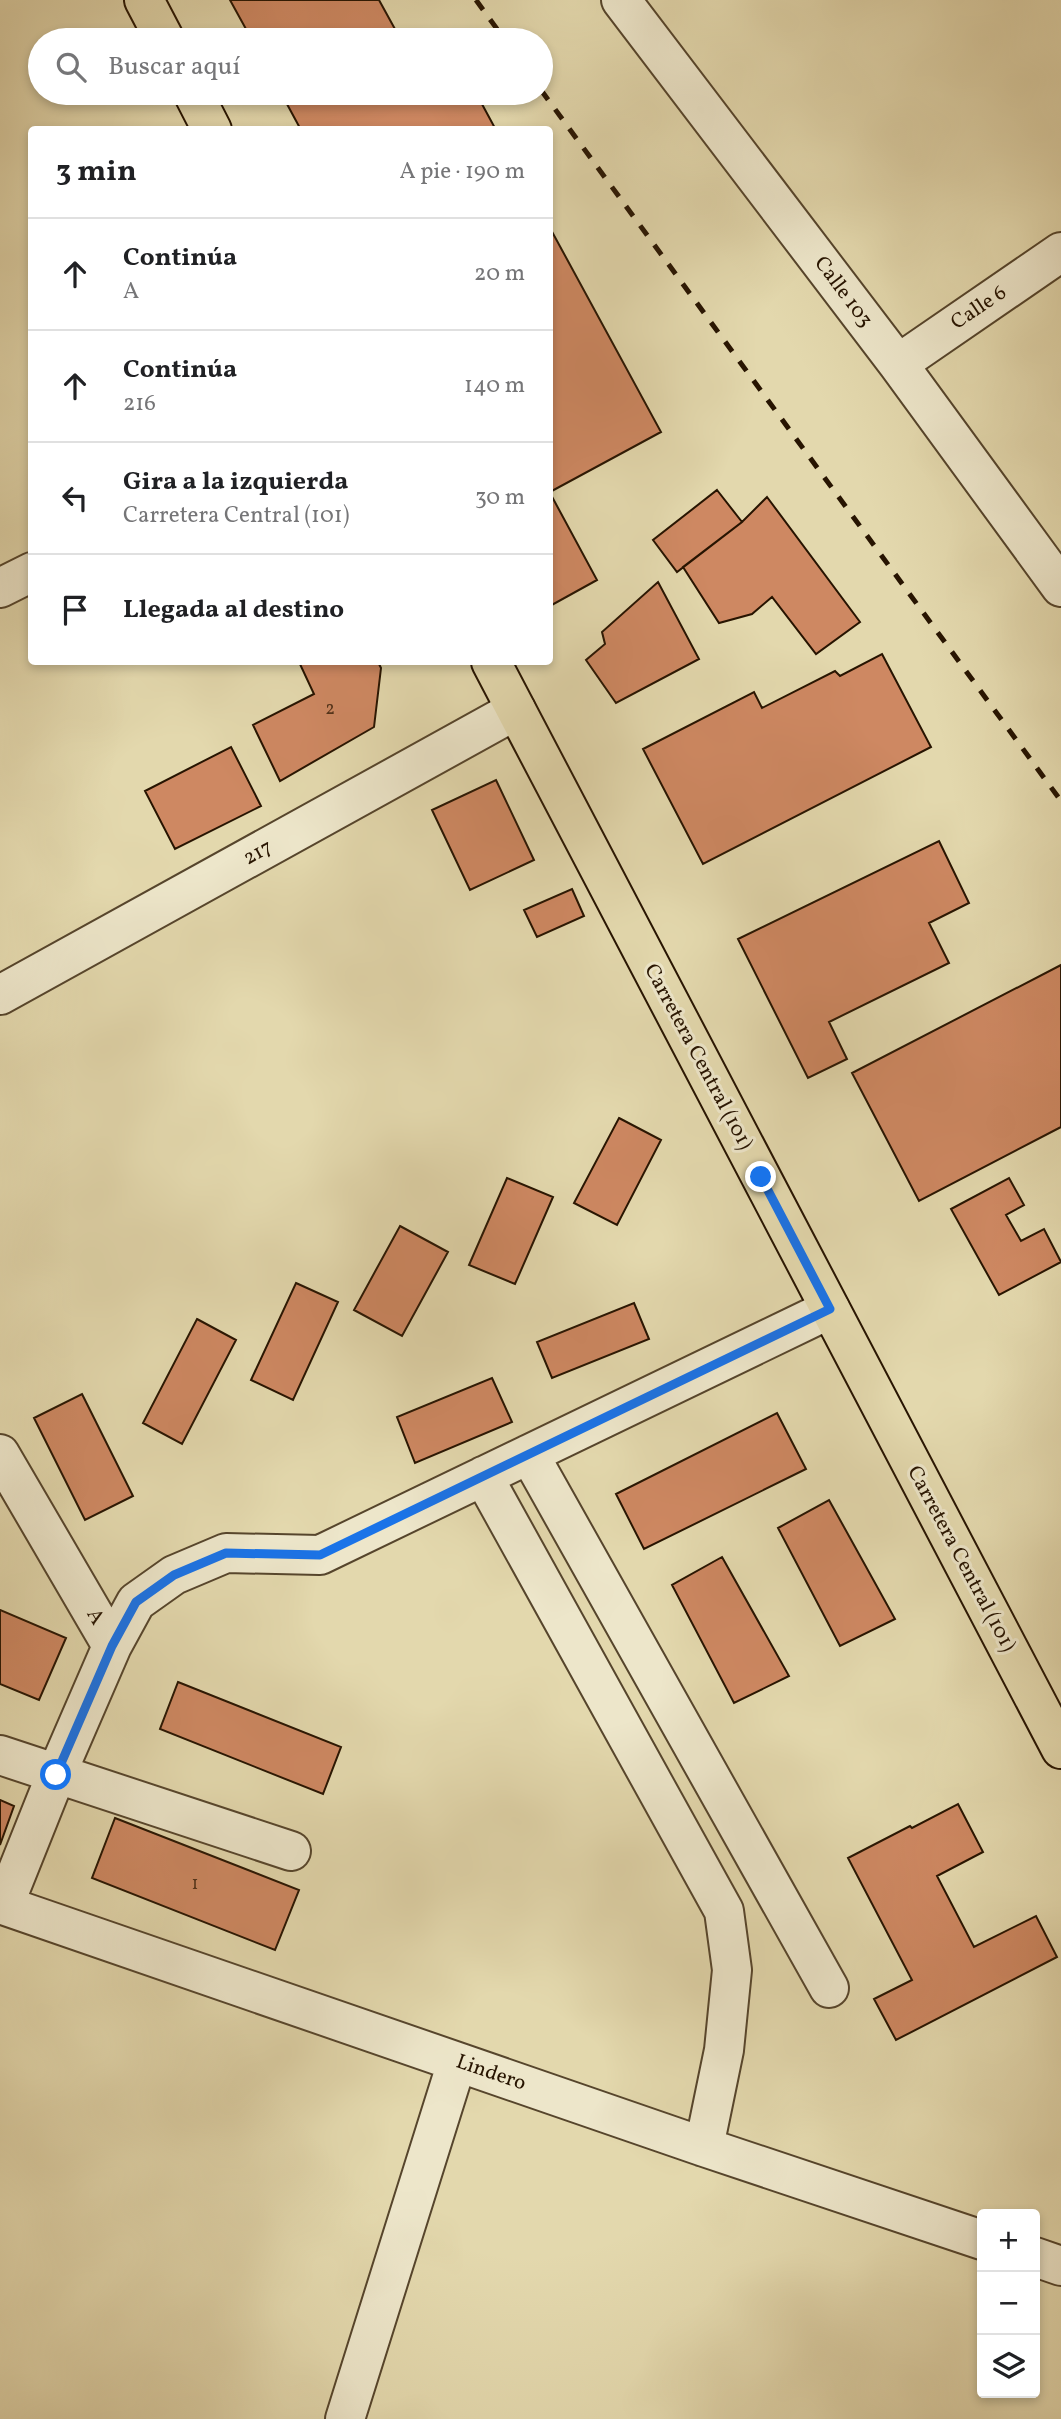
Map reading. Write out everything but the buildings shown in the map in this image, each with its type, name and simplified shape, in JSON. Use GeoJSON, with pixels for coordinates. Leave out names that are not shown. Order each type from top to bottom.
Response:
{"type":"FeatureCollection","features":[{"type":"Feature","properties":{"kind":"main road"},"geometry":{"type":"LineString","coordinates":[[144,0],[159,28]]}},
{"type":"Feature","properties":{"kind":"main road"},"geometry":{"type":"LineString","coordinates":[[199,105],[210,126]]}},
{"type":"Feature","properties":{"kind":"main road","name":"Carretera Central (101)"},"geometry":{"type":"LineString","coordinates":[[493,665],[1061,1749]]}},
{"type":"Feature","properties":{"kind":"street","name":"Calle 103"},"geometry":{"type":"LineString","coordinates":[[621,0],[898,364],[1061,587]]}},
{"type":"Feature","properties":{"kind":"street","name":"Calle 6"},"geometry":{"type":"LineString","coordinates":[[898,364],[1061,252]]}},
{"type":"Feature","properties":{"kind":"street"},"geometry":{"type":"LineString","coordinates":[[0,588],[28,574]]}},
{"type":"Feature","properties":{"kind":"street","name":"217"},"geometry":{"type":"LineString","coordinates":[[0,995],[516,710]]}},
{"type":"Feature","properties":{"kind":"street"},"geometry":{"type":"LineString","coordinates":[[112,1646],[136,1602],[174,1575],[226,1553],[320,1555],[830,1309]]}},
{"type":"Feature","properties":{"kind":"street","name":"A"},"geometry":{"type":"LineString","coordinates":[[0,1454],[112,1646],[2,1905]]}},
{"type":"Feature","properties":{"kind":"street"},"geometry":{"type":"LineString","coordinates":[[528,1454],[829,1988]]}},
{"type":"Feature","properties":{"kind":"street"},"geometry":{"type":"LineString","coordinates":[[483,1476],[724,1911],[732,1970],[724,2050],[704,2147]]}},
{"type":"Feature","properties":{"kind":"street"},"geometry":{"type":"LineString","coordinates":[[0,1755],[291,1851]]}},
{"type":"Feature","properties":{"kind":"street","name":"Lindero"},"geometry":{"type":"LineString","coordinates":[[2,1905],[977,2238]]}},
{"type":"Feature","properties":{"kind":"street"},"geometry":{"type":"LineString","coordinates":[[345,2419],[457,2062]]}},
{"type":"Feature","properties":{"kind":"street"},"geometry":{"type":"LineString","coordinates":[[1040,2259],[1061,2266]]}},
{"type":"Feature","properties":{"kind":"railway"},"geometry":{"type":"LineString","coordinates":[[476,0],[496,28]]}},
{"type":"Feature","properties":{"kind":"railway"},"geometry":{"type":"LineString","coordinates":[[552,105],[1061,801]]}},
{"type":"Feature","properties":{"kind":"route"},"geometry":{"type":"LineString","coordinates":[[56,1775],[112,1646],[136,1602],[174,1575],[226,1553],[320,1555],[830,1309],[761,1177]]}}]}
